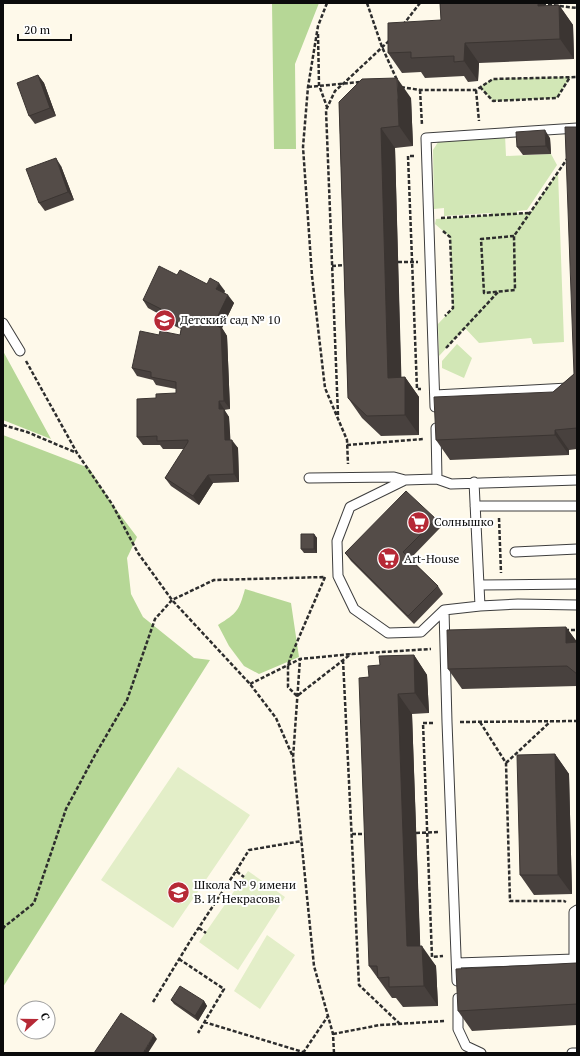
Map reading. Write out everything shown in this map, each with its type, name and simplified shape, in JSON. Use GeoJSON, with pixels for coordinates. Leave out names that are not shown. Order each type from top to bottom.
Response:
{"type":"FeatureCollection","features":[{"type":"Feature","properties":{"kind":"lane"},"geometry":{"type":"LineString","coordinates":[[436,479],[435,395],[426,138],[577,128]]}},
{"type":"Feature","properties":{"kind":"lane"},"geometry":{"type":"LineString","coordinates":[[3,323],[20,351]]}},
{"type":"Feature","properties":{"kind":"lane"},"geometry":{"type":"LineString","coordinates":[[435,395],[570,388]]}},
{"type":"Feature","properties":{"kind":"lane"},"geometry":{"type":"LineString","coordinates":[[309,478],[394,477],[405,480],[436,479],[451,484],[474,482],[577,480]]}},
{"type":"Feature","properties":{"kind":"lane"},"geometry":{"type":"LineString","coordinates":[[405,480],[350,507],[337,541],[338,576],[354,609],[388,633],[421,632],[444,610],[518,604],[577,605]]}},
{"type":"Feature","properties":{"kind":"lane"},"geometry":{"type":"LineString","coordinates":[[474,482],[480,606]]}},
{"type":"Feature","properties":{"kind":"lane"},"geometry":{"type":"LineString","coordinates":[[475,506],[577,506]]}},
{"type":"Feature","properties":{"kind":"lane"},"geometry":{"type":"LineString","coordinates":[[515,552],[577,549]]}},
{"type":"Feature","properties":{"kind":"lane"},"geometry":{"type":"LineString","coordinates":[[479,585],[577,584]]}},
{"type":"Feature","properties":{"kind":"lane"},"geometry":{"type":"LineString","coordinates":[[444,610],[457,963],[458,1029],[464,1050],[481,1053]]}},
{"type":"Feature","properties":{"kind":"lane"},"geometry":{"type":"LineString","coordinates":[[457,963],[574,959],[575,911]]}},
{"type":"Feature","properties":{"kind":"lane"},"geometry":{"type":"LineString","coordinates":[[572,1053],[577,1053]]}},
{"type":"Feature","properties":{"kind":"path"},"geometry":{"type":"LineString","coordinates":[[327,3],[318,26],[308,87],[303,147],[312,276],[325,388],[347,440],[349,478]]}},
{"type":"Feature","properties":{"kind":"path"},"geometry":{"type":"LineString","coordinates":[[367,3],[390,67],[401,87]]}},
{"type":"Feature","properties":{"kind":"path"},"geometry":{"type":"LineString","coordinates":[[399,30],[420,3]]}},
{"type":"Feature","properties":{"kind":"path"},"geometry":{"type":"LineString","coordinates":[[538,4],[577,8]]}},
{"type":"Feature","properties":{"kind":"path"},"geometry":{"type":"LineString","coordinates":[[318,26],[319,86],[327,108]]}},
{"type":"Feature","properties":{"kind":"path"},"geometry":{"type":"LineString","coordinates":[[338,418],[326,110],[335,91],[393,36]]}},
{"type":"Feature","properties":{"kind":"path"},"geometry":{"type":"LineString","coordinates":[[480,87],[493,101],[557,98],[571,77]]}},
{"type":"Feature","properties":{"kind":"path"},"geometry":{"type":"LineString","coordinates":[[394,86],[420,90],[476,90],[493,79],[577,77]]}},
{"type":"Feature","properties":{"kind":"path"},"geometry":{"type":"LineString","coordinates":[[308,87],[365,82]]}},
{"type":"Feature","properties":{"kind":"path"},"geometry":{"type":"LineString","coordinates":[[476,90],[481,134]]}},
{"type":"Feature","properties":{"kind":"path"},"geometry":{"type":"LineString","coordinates":[[514,236],[481,239],[484,293],[515,290],[514,236],[569,157],[569,164]]}},
{"type":"Feature","properties":{"kind":"path"},"geometry":{"type":"LineString","coordinates":[[429,219],[530,213]]}},
{"type":"Feature","properties":{"kind":"path"},"geometry":{"type":"LineString","coordinates":[[429,219],[450,237],[453,308],[432,329]]}},
{"type":"Feature","properties":{"kind":"path"},"geometry":{"type":"LineString","coordinates":[[398,262],[430,261]]}},
{"type":"Feature","properties":{"kind":"path"},"geometry":{"type":"LineString","coordinates":[[332,266],[351,265]]}},
{"type":"Feature","properties":{"kind":"path"},"geometry":{"type":"LineString","coordinates":[[434,362],[499,292]]}},
{"type":"Feature","properties":{"kind":"path"},"geometry":{"type":"LineString","coordinates":[[20,351],[77,453],[112,504],[138,553],[172,600],[250,684],[276,718],[293,758]]}},
{"type":"Feature","properties":{"kind":"path"},"geometry":{"type":"LineString","coordinates":[[3,425],[27,432],[77,453]]}},
{"type":"Feature","properties":{"kind":"path"},"geometry":{"type":"LineString","coordinates":[[347,445],[428,439]]}},
{"type":"Feature","properties":{"kind":"path"},"geometry":{"type":"LineString","coordinates":[[499,506],[502,585]]}},
{"type":"Feature","properties":{"kind":"path"},"geometry":{"type":"LineString","coordinates":[[3,929],[34,903],[66,809],[127,700],[155,619],[172,600],[214,580],[325,577],[288,665],[288,687],[297,696]]}},
{"type":"Feature","properties":{"kind":"path"},"geometry":{"type":"LineString","coordinates":[[561,630],[577,630]]}},
{"type":"Feature","properties":{"kind":"path"},"geometry":{"type":"LineString","coordinates":[[250,684],[300,659],[433,649],[433,656]]}},
{"type":"Feature","properties":{"kind":"path"},"geometry":{"type":"LineString","coordinates":[[297,696],[352,654]]}},
{"type":"Feature","properties":{"kind":"path"},"geometry":{"type":"LineString","coordinates":[[300,659],[293,758],[314,966],[333,1034],[334,1053]]}},
{"type":"Feature","properties":{"kind":"path"},"geometry":{"type":"LineString","coordinates":[[343,660],[359,985],[400,1024]]}},
{"type":"Feature","properties":{"kind":"path"},"geometry":{"type":"LineString","coordinates":[[447,722],[577,721]]}},
{"type":"Feature","properties":{"kind":"path"},"geometry":{"type":"LineString","coordinates":[[436,722],[423,723],[432,957],[446,956]]}},
{"type":"Feature","properties":{"kind":"path"},"geometry":{"type":"LineString","coordinates":[[480,722],[506,763],[510,901],[564,900],[575,911]]}},
{"type":"Feature","properties":{"kind":"path"},"geometry":{"type":"LineString","coordinates":[[506,763],[550,722]]}},
{"type":"Feature","properties":{"kind":"path"},"geometry":{"type":"LineString","coordinates":[[416,833],[452,831]]}},
{"type":"Feature","properties":{"kind":"path"},"geometry":{"type":"LineString","coordinates":[[352,834],[371,834]]}},
{"type":"Feature","properties":{"kind":"path"},"geometry":{"type":"LineString","coordinates":[[153,1002],[249,850],[302,841]]}},
{"type":"Feature","properties":{"kind":"path"},"geometry":{"type":"LineString","coordinates":[[236,871],[244,877]]}},
{"type":"Feature","properties":{"kind":"path"},"geometry":{"type":"LineString","coordinates":[[199,928],[206,933]]}},
{"type":"Feature","properties":{"kind":"path"},"geometry":{"type":"LineString","coordinates":[[179,959],[224,989],[198,1033]]}},
{"type":"Feature","properties":{"kind":"path"},"geometry":{"type":"LineString","coordinates":[[204,1022],[303,1052],[328,1016]]}},
{"type":"Feature","properties":{"kind":"path"},"geometry":{"type":"LineString","coordinates":[[333,1034],[380,1025],[458,1020]]}},
{"type":"Feature","properties":{"kind":"green space"},"geometry":{"type":"Polygon","coordinates":[[[272,3],[319,3],[295,64],[296,149],[274,149],[272,3]]]}},
{"type":"Feature","properties":{"kind":"green space"},"geometry":{"type":"Polygon","coordinates":[[[571,77],[557,98],[493,101],[480,87],[493,79],[571,77]]]}},
{"type":"Feature","properties":{"kind":"green space"},"geometry":{"type":"Polygon","coordinates":[[[505,135],[506,156],[551,154],[557,165],[527,210],[517,211],[517,214],[530,213],[558,172],[564,342],[533,344],[531,338],[479,343],[465,328],[439,356],[438,324],[453,308],[450,237],[435,224],[436,219],[491,215],[491,213],[444,216],[444,208],[434,209],[433,150],[440,139],[505,135]]]}},
{"type":"Feature","properties":{"kind":"green space"},"geometry":{"type":"Polygon","coordinates":[[[457,344],[472,358],[464,378],[442,368],[442,361],[457,344]]]}},
{"type":"Feature","properties":{"kind":"green space"},"geometry":{"type":"Polygon","coordinates":[[[3,351],[51,439],[3,420],[3,351]]]}},
{"type":"Feature","properties":{"kind":"green space"},"geometry":{"type":"Polygon","coordinates":[[[3,435],[89,468],[112,504],[137,537],[127,558],[131,594],[143,617],[194,658],[210,660],[3,987],[3,435]]]}},
{"type":"Feature","properties":{"kind":"green space"},"geometry":{"type":"Polygon","coordinates":[[[245,589],[291,603],[299,657],[259,674],[244,666],[229,646],[218,625],[233,614],[239,607],[245,589]]]}},
{"type":"Feature","properties":{"kind":"green space"},"geometry":{"type":"Polygon","coordinates":[[[178,767],[250,815],[173,928],[101,880],[178,767]]]}},
{"type":"Feature","properties":{"kind":"green space"},"geometry":{"type":"Polygon","coordinates":[[[248,871],[285,897],[238,970],[199,942],[248,871]]]}},
{"type":"Feature","properties":{"kind":"green space"},"geometry":{"type":"Polygon","coordinates":[[[267,935],[295,955],[260,1009],[234,991],[267,935]]]}},
{"type":"Feature","properties":{"kind":"building"},"geometry":{"type":"Polygon","coordinates":[[[440,3],[538,3],[538,6],[559,5],[560,39],[465,43],[464,61],[454,62],[454,56],[411,58],[411,52],[388,53],[388,23],[441,20],[440,3]]]}},
{"type":"Feature","properties":{"kind":"building"},"geometry":{"type":"Polygon","coordinates":[[[38,75],[50,108],[29,116],[17,83],[38,75]]]}},
{"type":"Feature","properties":{"kind":"building"},"geometry":{"type":"Polygon","coordinates":[[[397,78],[399,126],[381,128],[388,378],[405,377],[405,415],[367,416],[348,398],[339,102],[362,79],[397,78]]]}},
{"type":"Feature","properties":{"kind":"building"},"geometry":{"type":"Polygon","coordinates":[[[565,127],[577,127],[577,428],[555,430],[555,435],[436,440],[434,397],[553,392],[574,374],[565,127]]]}},
{"type":"Feature","properties":{"kind":"building"},"geometry":{"type":"Polygon","coordinates":[[[545,130],[546,146],[517,147],[516,132],[545,130]]]}},
{"type":"Feature","properties":{"kind":"building"},"geometry":{"type":"Polygon","coordinates":[[[56,158],[68,192],[39,203],[26,169],[56,158]]]}},
{"type":"Feature","properties":{"kind":"building"},"geometry":{"type":"Polygon","coordinates":[[[159,266],[177,275],[180,270],[207,284],[210,278],[219,283],[216,289],[228,295],[214,324],[221,328],[224,401],[219,401],[219,409],[224,409],[225,440],[232,440],[234,474],[208,475],[193,496],[165,478],[188,440],[157,441],[157,436],[137,437],[137,399],[156,398],[156,394],[176,393],[176,382],[151,377],[151,372],[132,368],[140,331],[159,335],[160,331],[180,335],[182,325],[159,313],[161,309],[143,300],[159,266]]]}},
{"type":"Feature","properties":{"kind":"building"},"geometry":{"type":"Polygon","coordinates":[[[406,491],[436,519],[403,552],[438,586],[408,616],[345,553],[406,491]]]}},
{"type":"Feature","properties":{"kind":"building"},"geometry":{"type":"Polygon","coordinates":[[[301,534],[314,534],[314,549],[301,549],[301,534]]]}},
{"type":"Feature","properties":{"kind":"building"},"geometry":{"type":"Polygon","coordinates":[[[566,627],[566,643],[577,642],[577,674],[567,666],[448,669],[447,630],[566,627]]]}},
{"type":"Feature","properties":{"kind":"building"},"geometry":{"type":"Polygon","coordinates":[[[414,655],[415,693],[398,694],[407,946],[422,946],[424,986],[389,987],[389,977],[378,978],[377,966],[369,966],[359,678],[369,677],[368,666],[380,665],[379,656],[414,655]]]}},
{"type":"Feature","properties":{"kind":"building"},"geometry":{"type":"Polygon","coordinates":[[[555,754],[558,875],[520,875],[517,755],[555,754]]]}},
{"type":"Feature","properties":{"kind":"building"},"geometry":{"type":"Polygon","coordinates":[[[577,962],[577,1004],[458,1011],[456,969],[577,962]]]}},
{"type":"Feature","properties":{"kind":"building"},"geometry":{"type":"Polygon","coordinates":[[[180,986],[204,1001],[195,1016],[171,1000],[180,986]]]}},
{"type":"Feature","properties":{"kind":"building"},"geometry":{"type":"Polygon","coordinates":[[[121,1013],[154,1035],[143,1053],[94,1053],[121,1013]]]}},
{"type":"Feature","properties":{"kind":"place","name":"Детский сад № 10"},"geometry":{"type":"Point","coordinates":[164,320]}},
{"type":"Feature","properties":{"kind":"place","name":"Солнышко"},"geometry":{"type":"Point","coordinates":[419,522]}},
{"type":"Feature","properties":{"kind":"place","name":"Art-House"},"geometry":{"type":"Point","coordinates":[389,559]}},
{"type":"Feature","properties":{"kind":"place","name":"Школа № 9 имени В. И. Некрасова"},"geometry":{"type":"Point","coordinates":[178,892]}}]}
